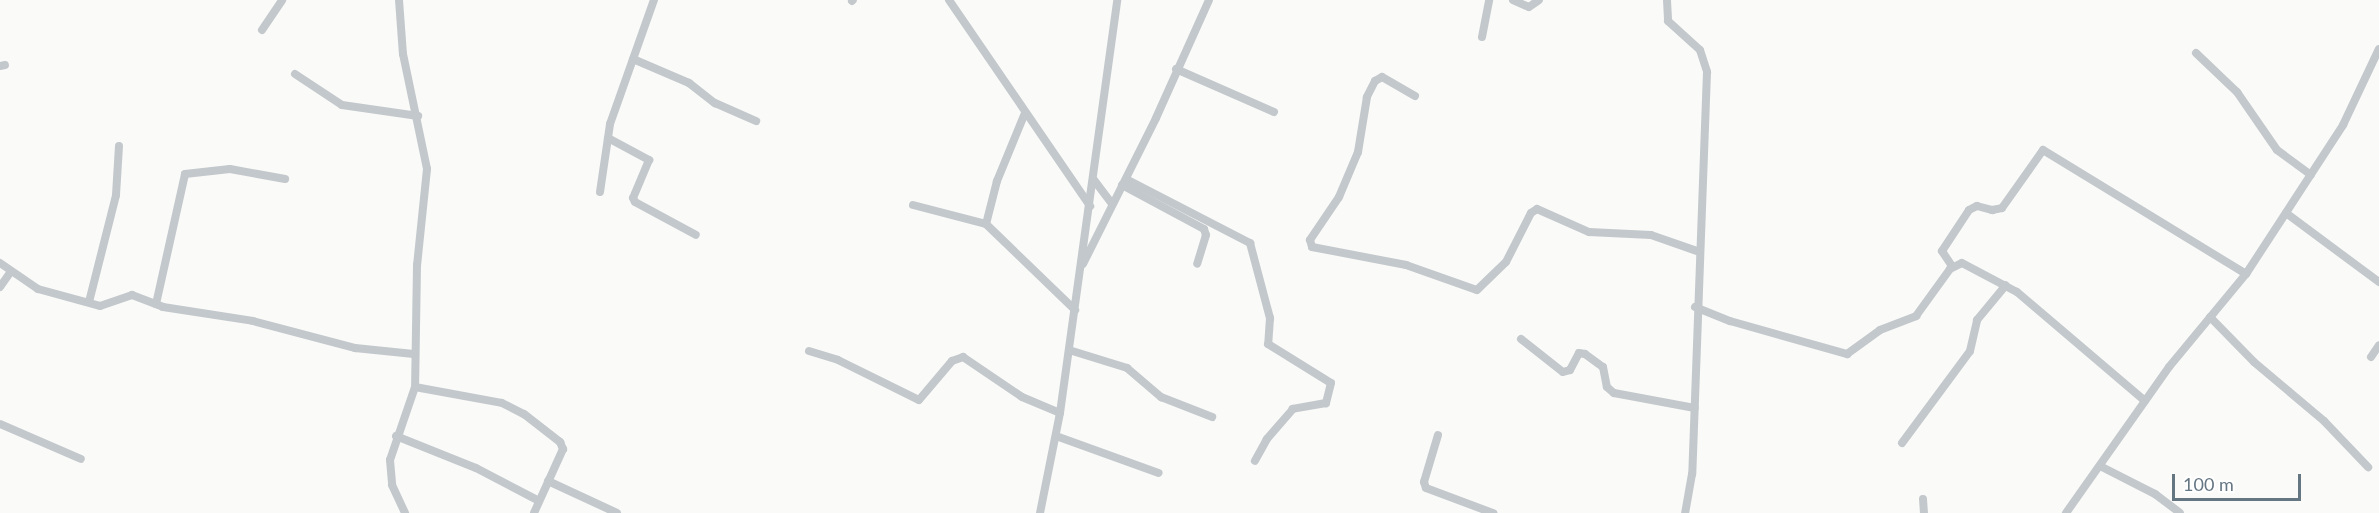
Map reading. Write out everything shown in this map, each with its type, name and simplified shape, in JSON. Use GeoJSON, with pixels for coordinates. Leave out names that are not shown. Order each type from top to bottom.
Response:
{"type":"FeatureCollection","features":[{"type":"Feature","properties":{"kind":"street"},"geometry":{"type":"LineString","coordinates":[[262,30],[282,0]]}},
{"type":"Feature","properties":{"kind":"street"},"geometry":{"type":"LineString","coordinates":[[399,0],[403,54],[418,116],[427,183],[417,264],[415,387],[396,436],[391,473],[405,513]]}},
{"type":"Feature","properties":{"kind":"street"},"geometry":{"type":"LineString","coordinates":[[600,192],[608,138],[654,0]]}},
{"type":"Feature","properties":{"kind":"street"},"geometry":{"type":"LineString","coordinates":[[949,0],[1090,206]]}},
{"type":"Feature","properties":{"kind":"street"},"geometry":{"type":"LineString","coordinates":[[1040,513],[1060,413],[1094,180],[1117,0]]}},
{"type":"Feature","properties":{"kind":"street"},"geometry":{"type":"LineString","coordinates":[[1079,271],[1124,182],[1209,0]]}},
{"type":"Feature","properties":{"kind":"street"},"geometry":{"type":"LineString","coordinates":[[1482,37],[1489,0]]}},
{"type":"Feature","properties":{"kind":"street"},"geometry":{"type":"LineString","coordinates":[[1514,0],[1529,7],[1539,0]]}},
{"type":"Feature","properties":{"kind":"street"},"geometry":{"type":"LineString","coordinates":[[1667,0],[1668,21],[1700,50],[1707,65],[1697,251],[1692,474],[1685,513]]}},
{"type":"Feature","properties":{"kind":"street"},"geometry":{"type":"LineString","coordinates":[[2066,513],[2145,401],[2246,274],[2343,125],[2375,66],[2379,49]]}},
{"type":"Feature","properties":{"kind":"street"},"geometry":{"type":"LineString","coordinates":[[2196,53],[2237,92],[2277,150],[2311,176]]}},
{"type":"Feature","properties":{"kind":"street"},"geometry":{"type":"LineString","coordinates":[[633,58],[689,83],[715,104],[756,121]]}},
{"type":"Feature","properties":{"kind":"street"},"geometry":{"type":"LineString","coordinates":[[1176,69],[1274,112]]}},
{"type":"Feature","properties":{"kind":"street"},"geometry":{"type":"LineString","coordinates":[[295,74],[342,105],[418,116]]}},
{"type":"Feature","properties":{"kind":"street"},"geometry":{"type":"LineString","coordinates":[[1415,96],[1382,77],[1375,81],[1367,97],[1358,152],[1339,197],[1310,240],[1312,247],[1406,265],[1477,290],[1506,262],[1531,213],[1537,209],[1589,232],[1651,234],[1697,251]]}},
{"type":"Feature","properties":{"kind":"street"},"geometry":{"type":"LineString","coordinates":[[986,224],[997,181],[1025,113]]}},
{"type":"Feature","properties":{"kind":"street"},"geometry":{"type":"LineString","coordinates":[[608,138],[649,160],[633,198],[635,202],[696,235]]}},
{"type":"Feature","properties":{"kind":"street"},"geometry":{"type":"LineString","coordinates":[[89,302],[116,195],[119,146]]}},
{"type":"Feature","properties":{"kind":"street"},"geometry":{"type":"LineString","coordinates":[[1952,266],[1942,251],[1969,210],[1977,206],[1992,210],[2002,208],[2043,150],[2246,274]]}},
{"type":"Feature","properties":{"kind":"street"},"geometry":{"type":"LineString","coordinates":[[156,304],[185,174],[240,170],[285,179]]}},
{"type":"Feature","properties":{"kind":"street"},"geometry":{"type":"LineString","coordinates":[[1094,180],[1112,204]]}},
{"type":"Feature","properties":{"kind":"street"},"geometry":{"type":"LineString","coordinates":[[1124,182],[1204,229],[1197,264]]}},
{"type":"Feature","properties":{"kind":"street"},"geometry":{"type":"LineString","coordinates":[[1124,182],[1250,243],[1270,318],[1268,344],[1331,383],[1326,403],[1293,409],[1267,439],[1255,461]]}},
{"type":"Feature","properties":{"kind":"street"},"geometry":{"type":"LineString","coordinates":[[913,205],[986,224],[1075,310]]}},
{"type":"Feature","properties":{"kind":"street"},"geometry":{"type":"LineString","coordinates":[[2286,213],[2379,282]]}},
{"type":"Feature","properties":{"kind":"street"},"geometry":{"type":"LineString","coordinates":[[0,263],[38,289],[108,307],[127,294],[156,304],[253,321],[355,348],[414,354]]}},
{"type":"Feature","properties":{"kind":"street"},"geometry":{"type":"LineString","coordinates":[[1695,307],[1730,321],[1847,354],[1880,330],[1916,316],[1952,266]]}},
{"type":"Feature","properties":{"kind":"street"},"geometry":{"type":"LineString","coordinates":[[1952,266],[1969,266],[2006,285],[2145,401]]}},
{"type":"Feature","properties":{"kind":"street"},"geometry":{"type":"LineString","coordinates":[[0,287],[11,271]]}},
{"type":"Feature","properties":{"kind":"street"},"geometry":{"type":"LineString","coordinates":[[1902,442],[1970,351],[1977,320],[2006,285]]}},
{"type":"Feature","properties":{"kind":"street"},"geometry":{"type":"LineString","coordinates":[[2210,317],[2368,467]]}},
{"type":"Feature","properties":{"kind":"street"},"geometry":{"type":"LineString","coordinates":[[1521,339],[1563,372],[1570,370],[1582,353],[1603,367],[1607,387],[1614,393],[1695,408]]}},
{"type":"Feature","properties":{"kind":"street"},"geometry":{"type":"LineString","coordinates":[[2370,357],[2379,345]]}},
{"type":"Feature","properties":{"kind":"street"},"geometry":{"type":"LineString","coordinates":[[1069,350],[1127,368],[1161,397],[1212,417]]}},
{"type":"Feature","properties":{"kind":"street"},"geometry":{"type":"LineString","coordinates":[[808,351],[838,360],[919,400],[960,356],[1022,397],[1060,413]]}},
{"type":"Feature","properties":{"kind":"street"},"geometry":{"type":"LineString","coordinates":[[415,387],[502,403],[524,414],[562,446],[534,513]]}},
{"type":"Feature","properties":{"kind":"street"},"geometry":{"type":"LineString","coordinates":[[0,424],[81,459]]}},
{"type":"Feature","properties":{"kind":"street"},"geometry":{"type":"LineString","coordinates":[[1438,435],[1424,482],[1426,488],[1493,513]]}},
{"type":"Feature","properties":{"kind":"street"},"geometry":{"type":"LineString","coordinates":[[396,436],[476,468],[539,501]]}},
{"type":"Feature","properties":{"kind":"street"},"geometry":{"type":"LineString","coordinates":[[1056,436],[1159,473]]}},
{"type":"Feature","properties":{"kind":"street"},"geometry":{"type":"LineString","coordinates":[[2100,466],[2155,494],[2180,513]]}},
{"type":"Feature","properties":{"kind":"street"},"geometry":{"type":"LineString","coordinates":[[548,481],[617,513]]}},
{"type":"Feature","properties":{"kind":"street"},"geometry":{"type":"LineString","coordinates":[[1923,499],[1924,513]]}}]}
